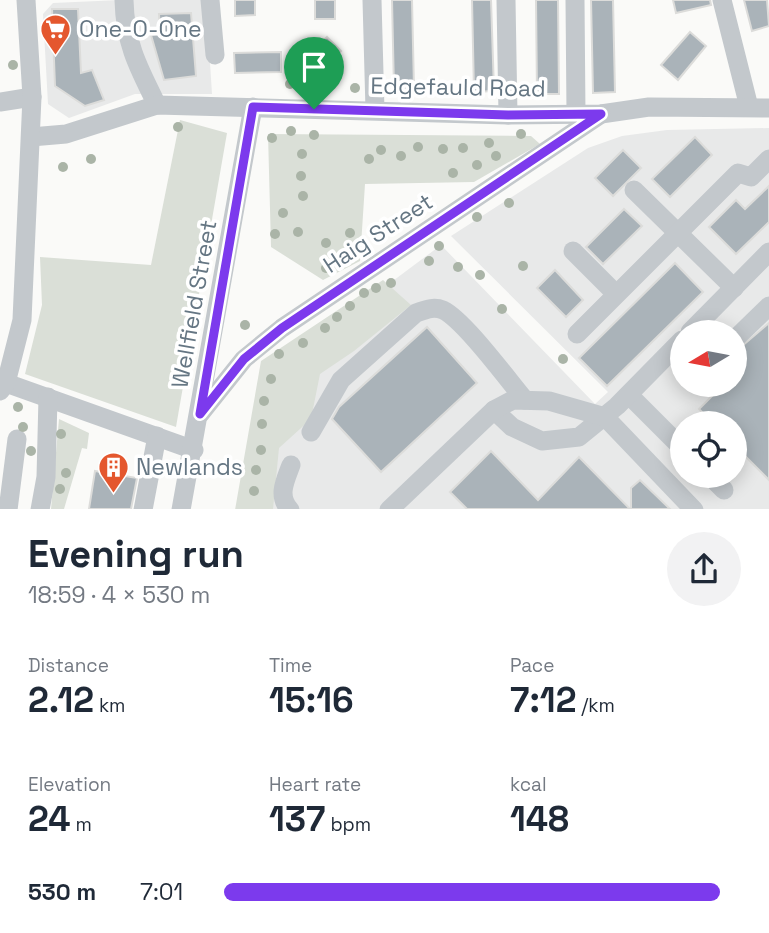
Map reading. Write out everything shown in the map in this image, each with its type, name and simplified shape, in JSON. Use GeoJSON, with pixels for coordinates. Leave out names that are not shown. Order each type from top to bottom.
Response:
{"type":"FeatureCollection","features":[{"type":"Feature","properties":{"kind":"street"},"geometry":{"type":"LineString","coordinates":[[26,0],[33,97],[22,320],[3,387],[48,397],[194,450]]}},
{"type":"Feature","properties":{"kind":"street"},"geometry":{"type":"LineString","coordinates":[[124,0],[124,30],[129,47],[157,105]]}},
{"type":"Feature","properties":{"kind":"street"},"geometry":{"type":"LineString","coordinates":[[210,0],[215,55]]}},
{"type":"Feature","properties":{"kind":"street"},"geometry":{"type":"LineString","coordinates":[[372,0],[375,110]]}},
{"type":"Feature","properties":{"kind":"street"},"geometry":{"type":"LineString","coordinates":[[506,0],[508,115]]}},
{"type":"Feature","properties":{"kind":"street"},"geometry":{"type":"LineString","coordinates":[[575,0],[576,113]]}},
{"type":"Feature","properties":{"kind":"street"},"geometry":{"type":"LineString","coordinates":[[722,0],[759,108]]}},
{"type":"Feature","properties":{"kind":"street"},"geometry":{"type":"LineString","coordinates":[[0,102],[33,97]]}},
{"type":"Feature","properties":{"kind":"street","name":"Edgefauld Road"},"geometry":{"type":"LineString","coordinates":[[31,137],[66,134],[157,105],[508,115],[601,114],[649,107],[759,108]]}},
{"type":"Feature","properties":{"kind":"street","name":"Wellfield Street"},"geometry":{"type":"LineString","coordinates":[[181,509],[194,450],[253,107]]}},
{"type":"Feature","properties":{"kind":"street","name":"Haig Street"},"geometry":{"type":"LineString","coordinates":[[200,414],[244,359],[282,328],[601,114]]}},
{"type":"Feature","properties":{"kind":"street"},"geometry":{"type":"LineString","coordinates":[[577,334],[615,293],[738,173],[751,177],[769,159]]}},
{"type":"Feature","properties":{"kind":"street"},"geometry":{"type":"LineString","coordinates":[[634,190],[734,288]]}},
{"type":"Feature","properties":{"kind":"street"},"geometry":{"type":"LineString","coordinates":[[573,251],[615,293]]}},
{"type":"Feature","properties":{"kind":"street"},"geometry":{"type":"LineString","coordinates":[[702,320],[767,257]]}},
{"type":"Feature","properties":{"kind":"street"},"geometry":{"type":"LineString","coordinates":[[747,327],[769,306]]}},
{"type":"Feature","properties":{"kind":"street"},"geometry":{"type":"LineString","coordinates":[[311,432],[341,380],[416,313],[432,308],[444,311],[464,328],[526,400]]}},
{"type":"Feature","properties":{"kind":"street"},"geometry":{"type":"LineString","coordinates":[[494,411],[512,428],[542,441],[579,437],[629,395],[670,352]]}},
{"type":"Feature","properties":{"kind":"street"},"geometry":{"type":"LineString","coordinates":[[629,395],[670,437]]}},
{"type":"Feature","properties":{"kind":"street"},"geometry":{"type":"LineString","coordinates":[[40,509],[46,477],[48,397]]}},
{"type":"Feature","properties":{"kind":"street"},"geometry":{"type":"LineString","coordinates":[[389,509],[494,411],[513,400],[526,400],[549,401],[605,417],[694,509]]}},
{"type":"Feature","properties":{"kind":"street"},"geometry":{"type":"LineString","coordinates":[[144,509],[157,436]]}},
{"type":"Feature","properties":{"kind":"street"},"geometry":{"type":"LineString","coordinates":[[8,509],[17,439]]}},
{"type":"Feature","properties":{"kind":"street"},"geometry":{"type":"LineString","coordinates":[[290,509],[284,503],[282,489],[291,465]]}},
{"type":"Feature","properties":{"kind":"shaded area"},"geometry":{"type":"Polygon","coordinates":[[[206,0],[212,94],[135,94],[69,118],[48,104],[43,14],[53,3],[206,0]]]}},
{"type":"Feature","properties":{"kind":"shaded area"},"geometry":{"type":"Polygon","coordinates":[[[180,120],[227,133],[176,427],[25,374],[42,305],[40,257],[151,265],[180,120]]]}},
{"type":"Feature","properties":{"kind":"shaded area"},"geometry":{"type":"Polygon","coordinates":[[[769,128],[769,509],[253,509],[283,363],[441,245],[595,404],[608,392],[451,236],[588,148],[622,136],[667,130],[769,128]]]}},
{"type":"Feature","properties":{"kind":"shaded area"},"geometry":{"type":"Polygon","coordinates":[[[268,134],[531,136],[540,144],[474,182],[365,184],[360,261],[323,280],[271,247],[268,134]]]}},
{"type":"Feature","properties":{"kind":"shaded area"},"geometry":{"type":"Polygon","coordinates":[[[383,280],[411,305],[354,351],[320,374],[311,419],[279,448],[273,509],[235,509],[261,361],[383,280]]]}},
{"type":"Feature","properties":{"kind":"shaded area"},"geometry":{"type":"Polygon","coordinates":[[[59,419],[89,433],[87,449],[82,448],[64,509],[51,509],[59,419]]]}},
{"type":"Feature","properties":{"kind":"building"},"geometry":{"type":"Polygon","coordinates":[[[235,0],[255,0],[255,15],[235,16],[235,0]]]}},
{"type":"Feature","properties":{"kind":"building"},"geometry":{"type":"Polygon","coordinates":[[[315,0],[335,0],[335,19],[315,19],[315,0]]]}},
{"type":"Feature","properties":{"kind":"building"},"geometry":{"type":"Polygon","coordinates":[[[392,0],[412,0],[414,89],[394,89],[392,0]]]}},
{"type":"Feature","properties":{"kind":"building"},"geometry":{"type":"Polygon","coordinates":[[[472,0],[491,0],[494,91],[474,92],[472,0]]]}},
{"type":"Feature","properties":{"kind":"building"},"geometry":{"type":"Polygon","coordinates":[[[536,0],[558,0],[559,94],[537,94],[536,0]]]}},
{"type":"Feature","properties":{"kind":"building"},"geometry":{"type":"Polygon","coordinates":[[[591,0],[613,0],[615,92],[593,93],[591,0]]]}},
{"type":"Feature","properties":{"kind":"building"},"geometry":{"type":"Polygon","coordinates":[[[673,0],[710,0],[711,5],[676,13],[673,0]]]}},
{"type":"Feature","properties":{"kind":"building"},"geometry":{"type":"Polygon","coordinates":[[[744,0],[767,0],[769,26],[752,31],[744,0]]]}},
{"type":"Feature","properties":{"kind":"building"},"geometry":{"type":"Polygon","coordinates":[[[52,9],[78,9],[81,73],[92,70],[104,100],[85,106],[55,86],[52,9]]]}},
{"type":"Feature","properties":{"kind":"building"},"geometry":{"type":"Polygon","coordinates":[[[191,13],[196,76],[164,80],[151,35],[160,33],[159,14],[191,13]]]}},
{"type":"Feature","properties":{"kind":"building"},"geometry":{"type":"Polygon","coordinates":[[[690,32],[706,46],[678,80],[661,65],[690,32]]]}},
{"type":"Feature","properties":{"kind":"building"},"geometry":{"type":"Polygon","coordinates":[[[327,37],[341,51],[313,79],[299,65],[327,37]]]}},
{"type":"Feature","properties":{"kind":"building"},"geometry":{"type":"Polygon","coordinates":[[[281,52],[281,72],[235,73],[234,53],[281,52]]]}},
{"type":"Feature","properties":{"kind":"building"},"geometry":{"type":"Polygon","coordinates":[[[695,137],[712,155],[670,197],[652,179],[695,137]]]}},
{"type":"Feature","properties":{"kind":"building"},"geometry":{"type":"Polygon","coordinates":[[[623,150],[641,168],[613,196],[595,178],[623,150]]]}},
{"type":"Feature","properties":{"kind":"building"},"geometry":{"type":"Polygon","coordinates":[[[769,186],[769,222],[736,254],[709,227],[736,200],[745,209],[769,186]]]}},
{"type":"Feature","properties":{"kind":"building"},"geometry":{"type":"Polygon","coordinates":[[[624,209],[642,226],[603,264],[586,247],[624,209]]]}},
{"type":"Feature","properties":{"kind":"building"},"geometry":{"type":"Polygon","coordinates":[[[675,263],[703,292],[674,320],[670,320],[670,324],[607,386],[579,358],[675,263]]]}},
{"type":"Feature","properties":{"kind":"building"},"geometry":{"type":"Polygon","coordinates":[[[555,270],[583,300],[566,317],[537,288],[555,270]]]}},
{"type":"Feature","properties":{"kind":"building"},"geometry":{"type":"Polygon","coordinates":[[[769,323],[769,480],[747,458],[747,411],[699,409],[711,397],[747,397],[747,342],[769,323]]]}},
{"type":"Feature","properties":{"kind":"building"},"geometry":{"type":"Polygon","coordinates":[[[427,327],[477,383],[381,472],[332,419],[339,407],[427,327]]]}},
{"type":"Feature","properties":{"kind":"building"},"geometry":{"type":"Polygon","coordinates":[[[491,451],[538,500],[579,457],[630,509],[467,509],[450,492],[491,451]]]}},
{"type":"Feature","properties":{"kind":"building","name":"Newlands"},"geometry":{"type":"Polygon","coordinates":[[[95,471],[137,478],[131,509],[89,509],[95,471]]]}},
{"type":"Feature","properties":{"kind":"building"},"geometry":{"type":"Polygon","coordinates":[[[640,480],[670,509],[631,509],[631,488],[640,480]]]}},
{"type":"Feature","properties":{"kind":"place","name":"One-O-One"},"geometry":{"type":"Point","coordinates":[56,56]}},
{"type":"Feature","properties":{"kind":"place","name":"Newlands"},"geometry":{"type":"Point","coordinates":[113,494]}},
{"type":"Feature","properties":{"kind":"route"},"geometry":{"type":"LineString","coordinates":[[253,107],[314,109],[508,115],[601,114],[435,226],[349,280],[282,328],[244,359],[200,414],[253,107]]}}]}
